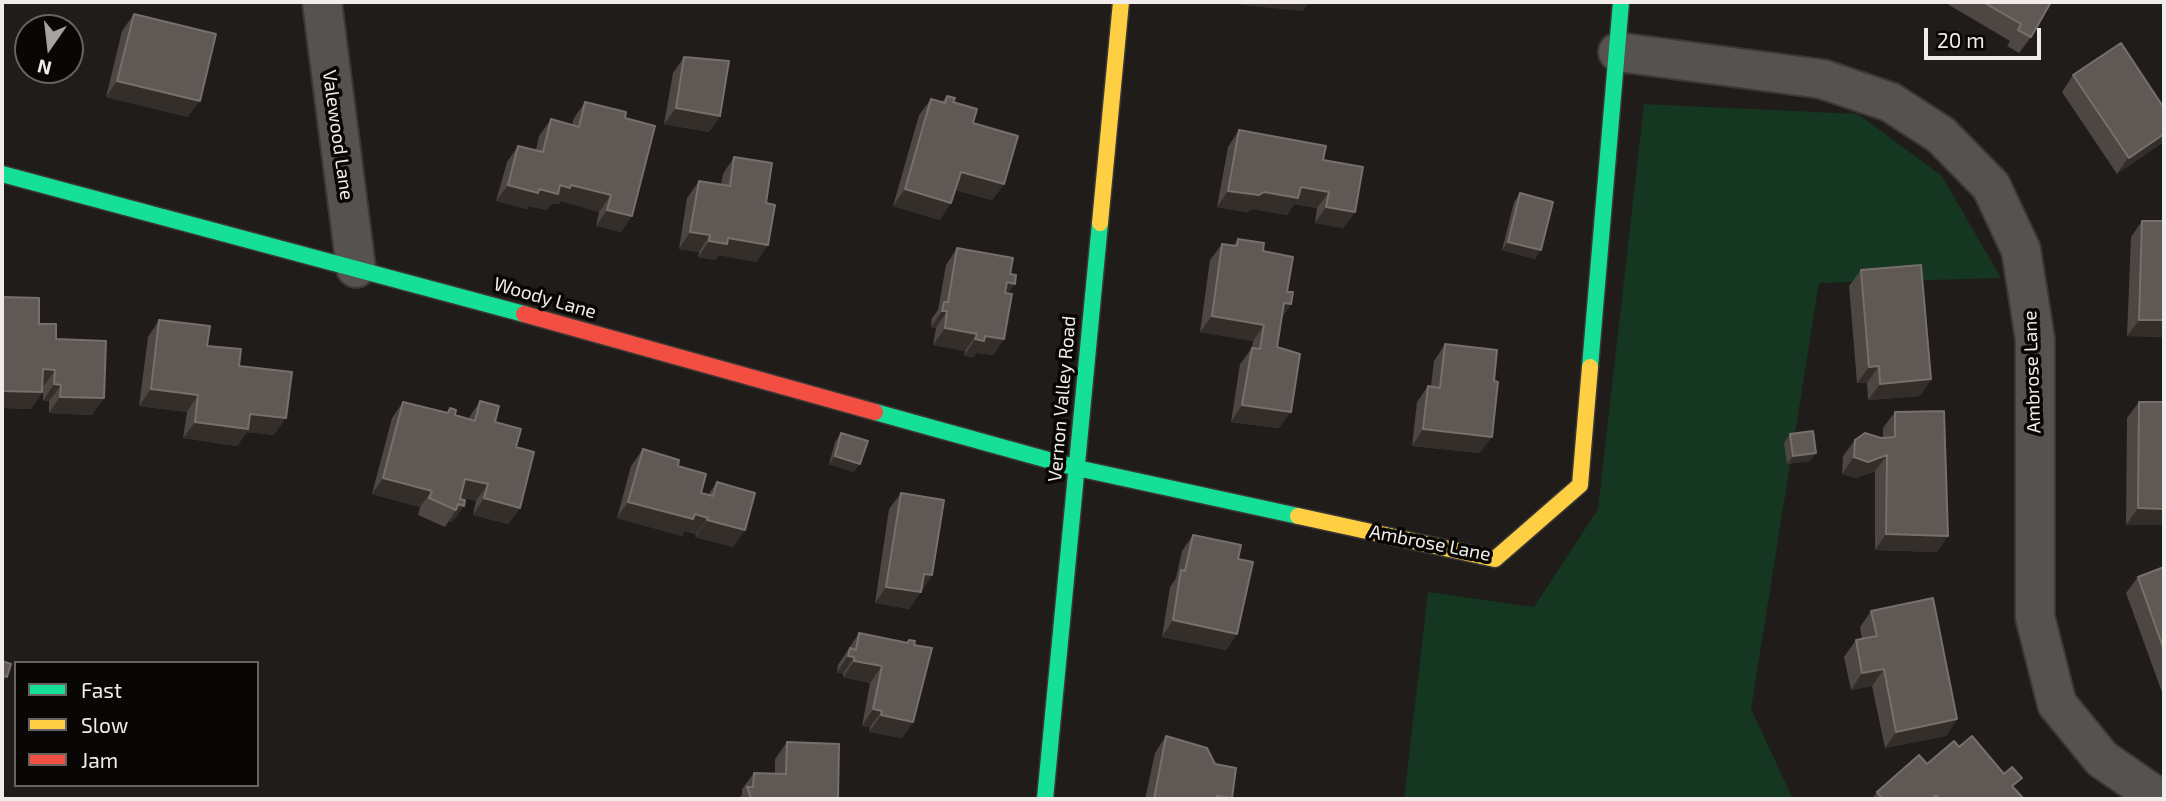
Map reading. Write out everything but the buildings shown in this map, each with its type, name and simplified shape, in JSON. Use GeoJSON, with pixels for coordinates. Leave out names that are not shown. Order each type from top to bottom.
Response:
{"type":"FeatureCollection","features":[{"type":"Feature","properties":{"kind":"street","name":"Valewood Lane"},"geometry":{"type":"LineString","coordinates":[[322,2],[356,268]]}},
{"type":"Feature","properties":{"kind":"street","name":"Vernon Valley Road"},"geometry":{"type":"LineString","coordinates":[[1045,799],[1121,2]]}},
{"type":"Feature","properties":{"kind":"street","name":"Ambrose Lane"},"geometry":{"type":"LineString","coordinates":[[1077,468],[1495,559],[1580,485],[1621,2]]}},
{"type":"Feature","properties":{"kind":"street","name":"Ambrose Lane"},"geometry":{"type":"LineString","coordinates":[[1618,52],[1822,79],[1891,102],[1941,135],[1991,186],[2021,250],[2035,339],[2035,617],[2057,705],[2102,759],[2160,799]]}},
{"type":"Feature","properties":{"kind":"street","name":"Woody Lane"},"geometry":{"type":"LineString","coordinates":[[2,174],[356,268],[1077,468]]}},
{"type":"Feature","properties":{"kind":"green space"},"geometry":{"type":"Polygon","coordinates":[[[1644,104],[1858,114],[1942,176],[2001,278],[1819,283],[1751,709],[1793,799],[1404,799],[1428,592],[1534,607],[1598,509],[1644,104]]]}},
{"type":"Feature","properties":{"kind":"traffic: fast"},"geometry":{"type":"LineString","coordinates":[[1590,367],[1621,2]]}},
{"type":"Feature","properties":{"kind":"traffic: fast"},"geometry":{"type":"LineString","coordinates":[[2,174],[524,314]]}},
{"type":"Feature","properties":{"kind":"traffic: fast"},"geometry":{"type":"LineString","coordinates":[[1045,799],[1100,223]]}},
{"type":"Feature","properties":{"kind":"traffic: fast"},"geometry":{"type":"LineString","coordinates":[[875,412],[1077,468],[1298,516]]}},
{"type":"Feature","properties":{"kind":"traffic: slow"},"geometry":{"type":"LineString","coordinates":[[1100,223],[1121,2]]}},
{"type":"Feature","properties":{"kind":"traffic: slow"},"geometry":{"type":"LineString","coordinates":[[1298,516],[1495,559],[1580,485],[1590,367]]}},
{"type":"Feature","properties":{"kind":"traffic: jam"},"geometry":{"type":"LineString","coordinates":[[524,314],[875,412]]}}]}
